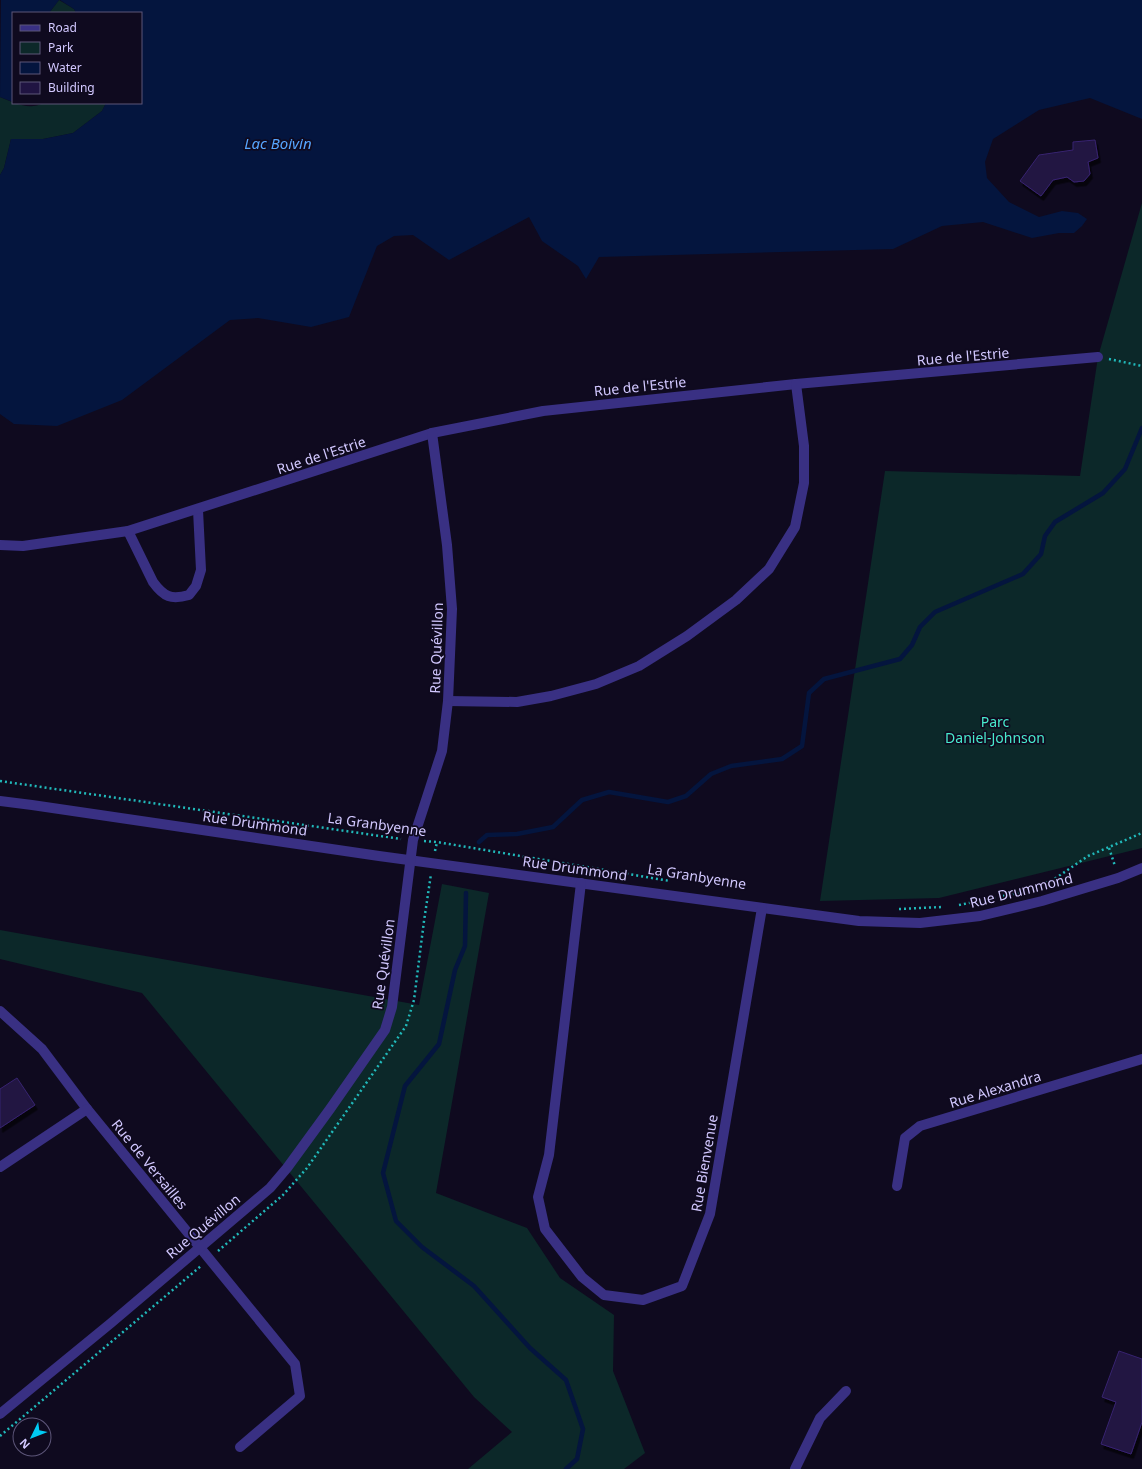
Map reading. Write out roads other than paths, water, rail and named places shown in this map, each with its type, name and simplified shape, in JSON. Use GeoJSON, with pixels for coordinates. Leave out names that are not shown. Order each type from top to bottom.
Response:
{"type":"FeatureCollection","features":[{"type":"Feature","properties":{"kind":"street","name":"Rue de l'Estrie"},"geometry":{"type":"LineString","coordinates":[[0,545],[23,546],[128,531],[198,510],[432,433],[543,410],[796,384],[1098,357]]}},
{"type":"Feature","properties":{"kind":"street"},"geometry":{"type":"LineString","coordinates":[[448,701],[517,702],[551,696],[596,684],[640,666],[687,636],[736,600],[769,569],[794,527],[804,483],[804,446],[796,384]]}},
{"type":"Feature","properties":{"kind":"street","name":"Rue Quévillon"},"geometry":{"type":"LineString","coordinates":[[0,1414],[111,1323],[270,1188],[287,1168],[330,1109],[385,1030],[392,1008],[413,840],[442,751],[448,701],[452,609],[447,545],[432,433]]}},
{"type":"Feature","properties":{"kind":"street"},"geometry":{"type":"LineString","coordinates":[[128,531],[153,582],[159,590],[165,595],[172,597],[189,595],[196,586],[201,570],[198,510]]}},
{"type":"Feature","properties":{"kind":"street","name":"Rue Drummond"},"geometry":{"type":"LineString","coordinates":[[0,801],[32,804],[411,860],[859,921],[920,923],[980,916],[1042,901],[1141,871]]}},
{"type":"Feature","properties":{"kind":"street","name":"Rue Bienvenue"},"geometry":{"type":"LineString","coordinates":[[581,883],[549,1155],[538,1197],[546,1229],[582,1277],[604,1295],[643,1300],[682,1286],[710,1214],[762,908]]}},
{"type":"Feature","properties":{"kind":"street","name":"Rue de Versailles"},"geometry":{"type":"LineString","coordinates":[[0,1011],[42,1049],[87,1109],[295,1364],[300,1396],[240,1447]]}},
{"type":"Feature","properties":{"kind":"street","name":"Rue Alexandra"},"geometry":{"type":"LineString","coordinates":[[896,1186],[905,1138],[920,1126],[1142,1059]]}},
{"type":"Feature","properties":{"kind":"street"},"geometry":{"type":"LineString","coordinates":[[0,1167],[87,1109]]}},
{"type":"Feature","properties":{"kind":"street"},"geometry":{"type":"LineString","coordinates":[[795,1469],[820,1418],[846,1391]]}},
{"type":"Feature","properties":{"kind":"water"},"geometry":{"type":"Polygon","coordinates":[[[1,0],[59,0],[50,12],[12,12],[12,102],[0,97],[1,0]]]}},
{"type":"Feature","properties":{"kind":"water","name":"Lac Boivin"},"geometry":{"type":"Polygon","coordinates":[[[60,0],[1142,0],[1142,119],[1090,98],[1039,110],[993,139],[985,162],[987,178],[1009,202],[1039,217],[1062,211],[1078,213],[1087,219],[1074,233],[1059,233],[1032,238],[983,222],[942,226],[893,249],[599,257],[586,279],[578,266],[542,241],[529,217],[449,260],[413,235],[394,236],[377,246],[349,317],[311,327],[258,318],[230,320],[122,400],[57,426],[14,424],[0,414],[0,175],[4,168],[11,139],[43,139],[73,133],[102,111],[106,104],[142,104],[142,12],[76,12],[74,9],[60,0]]]}},
{"type":"Feature","properties":{"kind":"waterway"},"geometry":{"type":"LineString","coordinates":[[479,842],[487,835],[517,834],[553,827],[582,800],[609,792],[668,802],[686,796],[711,774],[731,766],[782,759],[802,746],[809,693],[824,679],[900,659],[912,645],[920,627],[935,612],[1023,574],[1041,554],[1045,536],[1055,522],[1103,493],[1125,469],[1142,428]]}},
{"type":"Feature","properties":{"kind":"waterway"},"geometry":{"type":"LineString","coordinates":[[466,893],[465,946],[455,970],[439,1044],[405,1086],[383,1173],[396,1221],[422,1247],[474,1286],[530,1348],[566,1380],[583,1429],[577,1459],[566,1469]]}},
{"type":"Feature","properties":{"kind":"park label","name":"Parc Daniel-Johnson"},"geometry":{"type":"Point","coordinates":[995,730]}}]}
